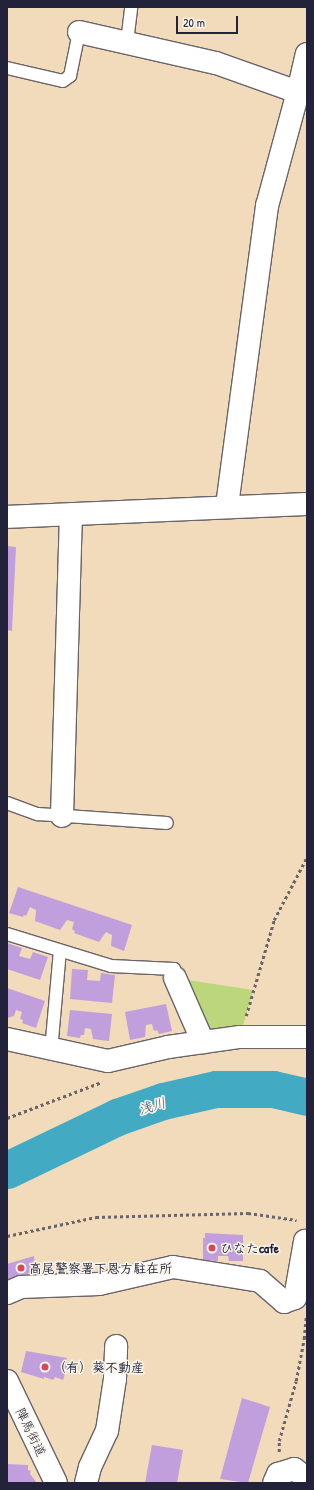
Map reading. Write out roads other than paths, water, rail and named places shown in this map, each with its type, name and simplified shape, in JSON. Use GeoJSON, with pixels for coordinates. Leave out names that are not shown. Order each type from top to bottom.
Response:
{"type":"FeatureCollection","features":[{"type":"Feature","properties":{"kind":"street"},"geometry":{"type":"LineString","coordinates":[[79,32],[216,63],[298,92]]}},
{"type":"Feature","properties":{"kind":"street"},"geometry":{"type":"LineString","coordinates":[[227,506],[267,206],[307,54]]}},
{"type":"Feature","properties":{"kind":"street"},"geometry":{"type":"LineString","coordinates":[[7,516],[307,504]]}},
{"type":"Feature","properties":{"kind":"street"},"geometry":{"type":"LineString","coordinates":[[62,816],[71,514]]}},
{"type":"Feature","properties":{"kind":"street"},"geometry":{"type":"LineString","coordinates":[[175,978],[203,1042]]}},
{"type":"Feature","properties":{"kind":"street"},"geometry":{"type":"LineString","coordinates":[[7,1039],[51,1051],[108,1061],[168,1047],[240,1037],[307,1037]]}},
{"type":"Feature","properties":{"kind":"street"},"geometry":{"type":"LineString","coordinates":[[7,1293],[21,1286],[98,1284],[173,1267],[260,1281],[284,1302],[295,1298],[302,1231]]}},
{"type":"Feature","properties":{"kind":"street"},"geometry":{"type":"LineString","coordinates":[[86,1483],[90,1467],[107,1431],[115,1379],[116,1346]]}},
{"type":"Feature","properties":{"kind":"street","name":"陣馬街道"},"geometry":{"type":"LineString","coordinates":[[10,1397],[56,1483]]}},
{"type":"Feature","properties":{"kind":"street"},"geometry":{"type":"LineString","coordinates":[[276,1479],[294,1469],[307,1478]]}},
{"type":"Feature","properties":{"kind":"lane"},"geometry":{"type":"LineString","coordinates":[[127,42],[131,7]]}},
{"type":"Feature","properties":{"kind":"lane"},"geometry":{"type":"LineString","coordinates":[[7,68],[63,81],[70,76],[79,32]]}},
{"type":"Feature","properties":{"kind":"lane"},"geometry":{"type":"LineString","coordinates":[[7,803],[38,814],[167,823]]}},
{"type":"Feature","properties":{"kind":"lane"},"geometry":{"type":"LineString","coordinates":[[7,934],[111,966],[174,970],[175,978]]}},
{"type":"Feature","properties":{"kind":"lane"},"geometry":{"type":"LineString","coordinates":[[51,1051],[60,950]]}},
{"type":"Feature","properties":{"kind":"waterway","name":"浅川"},"geometry":{"type":"LineString","coordinates":[[7,1170],[117,1117],[163,1101],[216,1089],[273,1089],[307,1097]]}},
{"type":"Feature","properties":{"kind":"place","name":"ひなたcafe"},"geometry":{"type":"Point","coordinates":[212,1248]}},
{"type":"Feature","properties":{"kind":"place","name":"高尾警察署下恩方駐在所"},"geometry":{"type":"Point","coordinates":[21,1268]}},
{"type":"Feature","properties":{"kind":"place","name":"（有）葵不動産"},"geometry":{"type":"Point","coordinates":[45,1367]}}]}
